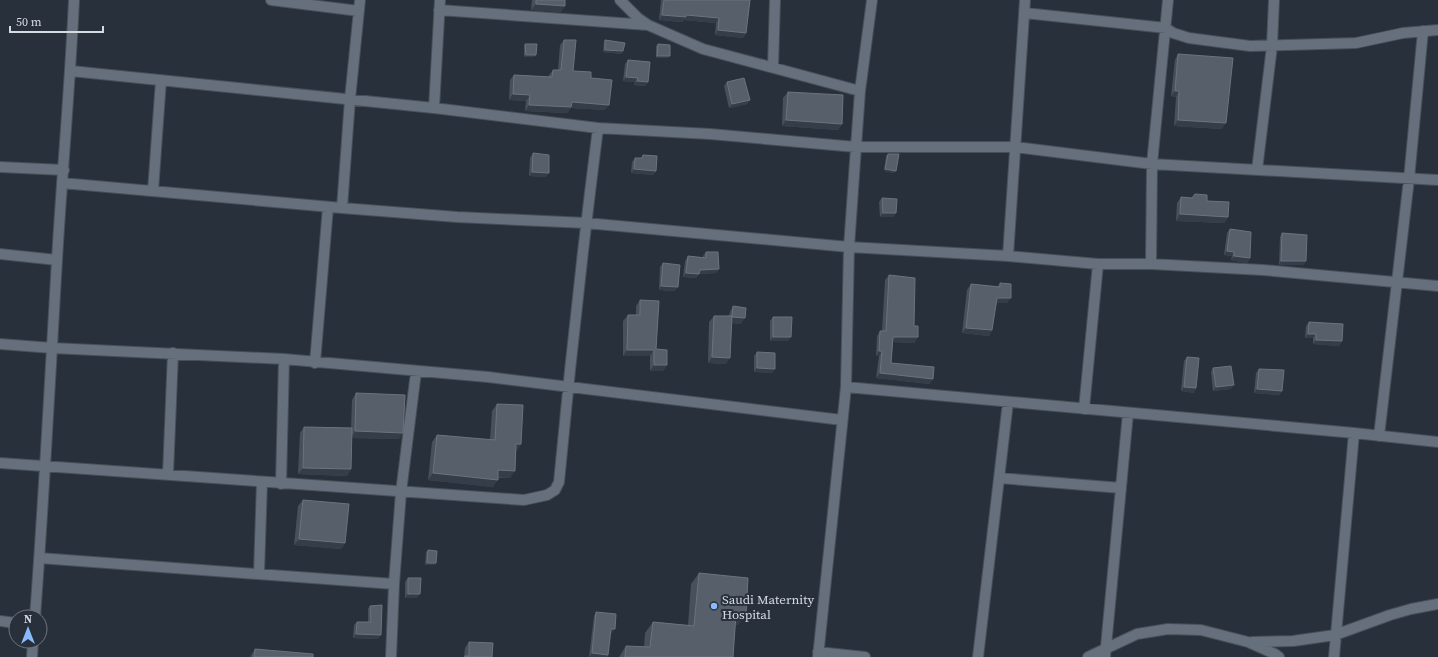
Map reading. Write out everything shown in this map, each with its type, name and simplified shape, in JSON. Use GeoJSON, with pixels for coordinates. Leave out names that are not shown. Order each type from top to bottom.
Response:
{"type":"FeatureCollection","features":[{"type":"Feature","properties":{"kind":"street"},"geometry":{"type":"LineString","coordinates":[[36,609],[62,183],[71,71],[74,0]]}},
{"type":"Feature","properties":{"kind":"street"},"geometry":{"type":"LineString","coordinates":[[271,0],[359,11]]}},
{"type":"Feature","properties":{"kind":"street"},"geometry":{"type":"LineString","coordinates":[[342,208],[350,99],[360,0]]}},
{"type":"Feature","properties":{"kind":"street"},"geometry":{"type":"LineString","coordinates":[[620,0],[638,18],[648,25],[703,49],[860,91]]}},
{"type":"Feature","properties":{"kind":"street"},"geometry":{"type":"LineString","coordinates":[[773,67],[775,0]]}},
{"type":"Feature","properties":{"kind":"street"},"geometry":{"type":"LineString","coordinates":[[865,657],[818,654],[846,387],[849,247],[860,91],[872,0]]}},
{"type":"Feature","properties":{"kind":"street"},"geometry":{"type":"LineString","coordinates":[[1008,256],[1025,0]]}},
{"type":"Feature","properties":{"kind":"street"},"geometry":{"type":"LineString","coordinates":[[1150,264],[1152,164],[1168,0]]}},
{"type":"Feature","properties":{"kind":"street"},"geometry":{"type":"LineString","coordinates":[[1257,170],[1272,46],[1274,0]]}},
{"type":"Feature","properties":{"kind":"street"},"geometry":{"type":"LineString","coordinates":[[434,108],[440,5],[648,25]]}},
{"type":"Feature","properties":{"kind":"street"},"geometry":{"type":"LineString","coordinates":[[1025,13],[1166,28],[1173,33],[1189,38],[1250,46],[1356,43],[1403,33],[1438,30]]}},
{"type":"Feature","properties":{"kind":"street"},"geometry":{"type":"LineString","coordinates":[[1379,436],[1410,179],[1423,31]]}},
{"type":"Feature","properties":{"kind":"street"},"geometry":{"type":"LineString","coordinates":[[71,71],[434,108],[598,128],[710,134],[856,147],[1015,147],[1152,164],[1438,180]]}},
{"type":"Feature","properties":{"kind":"street"},"geometry":{"type":"LineString","coordinates":[[153,191],[162,80]]}},
{"type":"Feature","properties":{"kind":"street"},"geometry":{"type":"LineString","coordinates":[[0,463],[524,500],[548,495],[555,490],[559,482],[568,386],[598,128]]}},
{"type":"Feature","properties":{"kind":"street"},"geometry":{"type":"LineString","coordinates":[[0,167],[64,170]]}},
{"type":"Feature","properties":{"kind":"street"},"geometry":{"type":"LineString","coordinates":[[62,183],[328,207],[457,217],[586,224],[849,247],[1008,256],[1098,264],[1150,264],[1263,270],[1438,286]]}},
{"type":"Feature","properties":{"kind":"street"},"geometry":{"type":"LineString","coordinates":[[315,363],[328,207]]}},
{"type":"Feature","properties":{"kind":"street"},"geometry":{"type":"LineString","coordinates":[[0,254],[57,260]]}},
{"type":"Feature","properties":{"kind":"street"},"geometry":{"type":"LineString","coordinates":[[1084,409],[1098,264]]}},
{"type":"Feature","properties":{"kind":"street"},"geometry":{"type":"LineString","coordinates":[[0,344],[52,348],[284,359],[416,372],[488,377],[842,420]]}},
{"type":"Feature","properties":{"kind":"street"},"geometry":{"type":"LineString","coordinates":[[168,474],[173,353]]}},
{"type":"Feature","properties":{"kind":"street"},"geometry":{"type":"LineString","coordinates":[[281,484],[284,359]]}},
{"type":"Feature","properties":{"kind":"street"},"geometry":{"type":"LineString","coordinates":[[391,657],[394,584],[401,492],[416,372]]}},
{"type":"Feature","properties":{"kind":"street"},"geometry":{"type":"LineString","coordinates":[[846,387],[1438,442]]}},
{"type":"Feature","properties":{"kind":"street"},"geometry":{"type":"LineString","coordinates":[[978,657],[1008,402]]}},
{"type":"Feature","properties":{"kind":"street"},"geometry":{"type":"LineString","coordinates":[[1106,653],[1128,413]]}},
{"type":"Feature","properties":{"kind":"street"},"geometry":{"type":"LineString","coordinates":[[1334,657],[1354,433]]}},
{"type":"Feature","properties":{"kind":"street"},"geometry":{"type":"LineString","coordinates":[[999,478],[1121,488]]}},
{"type":"Feature","properties":{"kind":"street"},"geometry":{"type":"LineString","coordinates":[[259,574],[262,482]]}},
{"type":"Feature","properties":{"kind":"street"},"geometry":{"type":"LineString","coordinates":[[39,558],[394,584]]}},
{"type":"Feature","properties":{"kind":"street"},"geometry":{"type":"LineString","coordinates":[[1248,642],[1293,641],[1335,635],[1390,615],[1438,604]]}},
{"type":"Feature","properties":{"kind":"street"},"geometry":{"type":"LineString","coordinates":[[1088,657],[1106,653],[1137,634],[1168,629],[1201,630],[1248,642],[1279,657]]}},
{"type":"Feature","properties":{"kind":"building"},"geometry":{"type":"Polygon","coordinates":[[[536,0],[565,0],[565,6],[536,4],[536,0]]]}},
{"type":"Feature","properties":{"kind":"building"},"geometry":{"type":"Polygon","coordinates":[[[664,0],[750,0],[746,33],[718,30],[719,18],[686,15],[686,17],[662,15],[664,0]]]}},
{"type":"Feature","properties":{"kind":"building"},"geometry":{"type":"Polygon","coordinates":[[[564,40],[576,40],[573,71],[591,72],[591,78],[612,80],[609,105],[572,102],[571,107],[529,105],[530,95],[513,94],[514,75],[552,77],[553,70],[561,70],[564,40]]]}},
{"type":"Feature","properties":{"kind":"building"},"geometry":{"type":"Polygon","coordinates":[[[605,40],[625,43],[623,51],[605,50],[605,40]]]}},
{"type":"Feature","properties":{"kind":"building"},"geometry":{"type":"Polygon","coordinates":[[[525,44],[537,44],[536,55],[526,55],[525,44]]]}},
{"type":"Feature","properties":{"kind":"building"},"geometry":{"type":"Polygon","coordinates":[[[658,44],[670,45],[670,56],[657,56],[658,44]]]}},
{"type":"Feature","properties":{"kind":"building"},"geometry":{"type":"Polygon","coordinates":[[[1178,54],[1233,58],[1226,123],[1178,120],[1179,91],[1175,91],[1178,54]]]}},
{"type":"Feature","properties":{"kind":"building"},"geometry":{"type":"Polygon","coordinates":[[[628,60],[650,62],[648,82],[637,81],[638,78],[626,77],[628,60]]]}},
{"type":"Feature","properties":{"kind":"building"},"geometry":{"type":"Polygon","coordinates":[[[744,78],[750,100],[732,104],[727,82],[744,78]]]}},
{"type":"Feature","properties":{"kind":"building"},"geometry":{"type":"Polygon","coordinates":[[[788,92],[843,95],[842,124],[786,120],[788,92]]]}},
{"type":"Feature","properties":{"kind":"building"},"geometry":{"type":"Polygon","coordinates":[[[533,153],[549,155],[549,173],[532,172],[533,153]]]}},
{"type":"Feature","properties":{"kind":"building"},"geometry":{"type":"Polygon","coordinates":[[[888,154],[899,154],[896,171],[885,169],[888,154]]]}},
{"type":"Feature","properties":{"kind":"building"},"geometry":{"type":"Polygon","coordinates":[[[643,155],[657,156],[656,171],[634,169],[635,158],[642,158],[643,155]]]}},
{"type":"Feature","properties":{"kind":"building"},"geometry":{"type":"Polygon","coordinates":[[[1195,194],[1207,195],[1207,201],[1229,202],[1228,217],[1180,214],[1181,197],[1192,198],[1195,194]]]}},
{"type":"Feature","properties":{"kind":"building"},"geometry":{"type":"Polygon","coordinates":[[[882,198],[897,199],[896,213],[883,213],[882,198]]]}},
{"type":"Feature","properties":{"kind":"building"},"geometry":{"type":"Polygon","coordinates":[[[1230,229],[1251,232],[1250,258],[1234,256],[1234,252],[1227,251],[1230,229]]]}},
{"type":"Feature","properties":{"kind":"building"},"geometry":{"type":"Polygon","coordinates":[[[1282,233],[1307,235],[1306,261],[1281,261],[1282,233]]]}},
{"type":"Feature","properties":{"kind":"building"},"geometry":{"type":"Polygon","coordinates":[[[706,252],[718,252],[719,269],[700,270],[699,274],[686,273],[688,256],[706,258],[706,252]]]}},
{"type":"Feature","properties":{"kind":"building"},"geometry":{"type":"Polygon","coordinates":[[[663,263],[680,265],[678,287],[661,286],[663,263]]]}},
{"type":"Feature","properties":{"kind":"building"},"geometry":{"type":"Polygon","coordinates":[[[889,275],[915,278],[914,326],[918,326],[918,337],[893,337],[891,363],[934,367],[933,379],[880,373],[882,351],[879,351],[880,331],[886,331],[889,275]]]}},
{"type":"Feature","properties":{"kind":"building"},"geometry":{"type":"Polygon","coordinates":[[[1000,283],[1011,284],[1011,298],[997,298],[992,330],[966,328],[971,284],[1000,287],[1000,283]]]}},
{"type":"Feature","properties":{"kind":"building"},"geometry":{"type":"Polygon","coordinates":[[[640,300],[659,301],[656,349],[667,350],[667,365],[654,365],[654,350],[627,350],[628,315],[640,315],[640,300]]]}},
{"type":"Feature","properties":{"kind":"building"},"geometry":{"type":"Polygon","coordinates":[[[733,306],[746,308],[745,318],[732,317],[733,306]]]}},
{"type":"Feature","properties":{"kind":"building"},"geometry":{"type":"Polygon","coordinates":[[[714,316],[732,316],[730,358],[712,357],[714,316]]]}},
{"type":"Feature","properties":{"kind":"building"},"geometry":{"type":"Polygon","coordinates":[[[773,317],[792,317],[791,337],[773,337],[773,317]]]}},
{"type":"Feature","properties":{"kind":"building"},"geometry":{"type":"Polygon","coordinates":[[[1309,322],[1343,324],[1342,341],[1316,340],[1316,334],[1308,334],[1309,322]]]}},
{"type":"Feature","properties":{"kind":"building"},"geometry":{"type":"Polygon","coordinates":[[[757,352],[775,353],[775,369],[757,368],[757,352]]]}},
{"type":"Feature","properties":{"kind":"building"},"geometry":{"type":"Polygon","coordinates":[[[1187,357],[1199,358],[1196,388],[1184,387],[1187,357]]]}},
{"type":"Feature","properties":{"kind":"building"},"geometry":{"type":"Polygon","coordinates":[[[1231,366],[1234,385],[1216,387],[1213,368],[1231,366]]]}},
{"type":"Feature","properties":{"kind":"building"},"geometry":{"type":"Polygon","coordinates":[[[1259,369],[1284,370],[1282,391],[1257,389],[1259,369]]]}},
{"type":"Feature","properties":{"kind":"building"},"geometry":{"type":"Polygon","coordinates":[[[356,393],[405,395],[403,433],[355,431],[356,393]]]}},
{"type":"Feature","properties":{"kind":"building"},"geometry":{"type":"Polygon","coordinates":[[[497,404],[523,405],[521,444],[516,444],[515,471],[498,470],[498,480],[433,473],[437,435],[495,440],[497,404]]]}},
{"type":"Feature","properties":{"kind":"building"},"geometry":{"type":"Polygon","coordinates":[[[304,427],[352,428],[351,469],[303,468],[304,427]]]}},
{"type":"Feature","properties":{"kind":"building"},"geometry":{"type":"Polygon","coordinates":[[[303,500],[349,504],[345,543],[299,539],[303,500]]]}},
{"type":"Feature","properties":{"kind":"building"},"geometry":{"type":"Polygon","coordinates":[[[428,550],[437,551],[436,563],[427,563],[428,550]]]}},
{"type":"Feature","properties":{"kind":"building","name":"Saudi Maternity Hospital"},"geometry":{"type":"Polygon","coordinates":[[[699,573],[748,578],[746,614],[736,614],[733,657],[625,657],[626,646],[650,647],[653,622],[694,626],[699,573]]]}},
{"type":"Feature","properties":{"kind":"building"},"geometry":{"type":"Polygon","coordinates":[[[408,578],[421,578],[420,594],[408,594],[408,578]]]}},
{"type":"Feature","properties":{"kind":"building"},"geometry":{"type":"Polygon","coordinates":[[[382,605],[381,635],[356,634],[357,622],[371,622],[370,606],[382,605]]]}},
{"type":"Feature","properties":{"kind":"building"},"geometry":{"type":"Polygon","coordinates":[[[596,612],[616,614],[615,629],[611,629],[608,655],[592,653],[596,612]]]}},
{"type":"Feature","properties":{"kind":"building"},"geometry":{"type":"Polygon","coordinates":[[[469,642],[493,643],[492,657],[465,657],[469,656],[469,642]]]}},
{"type":"Feature","properties":{"kind":"building"},"geometry":{"type":"Polygon","coordinates":[[[255,649],[313,654],[313,657],[254,657],[255,649]]]}},
{"type":"Feature","properties":{"kind":"place","name":"Saudi Maternity Hospital"},"geometry":{"type":"Point","coordinates":[714,606]}}]}
